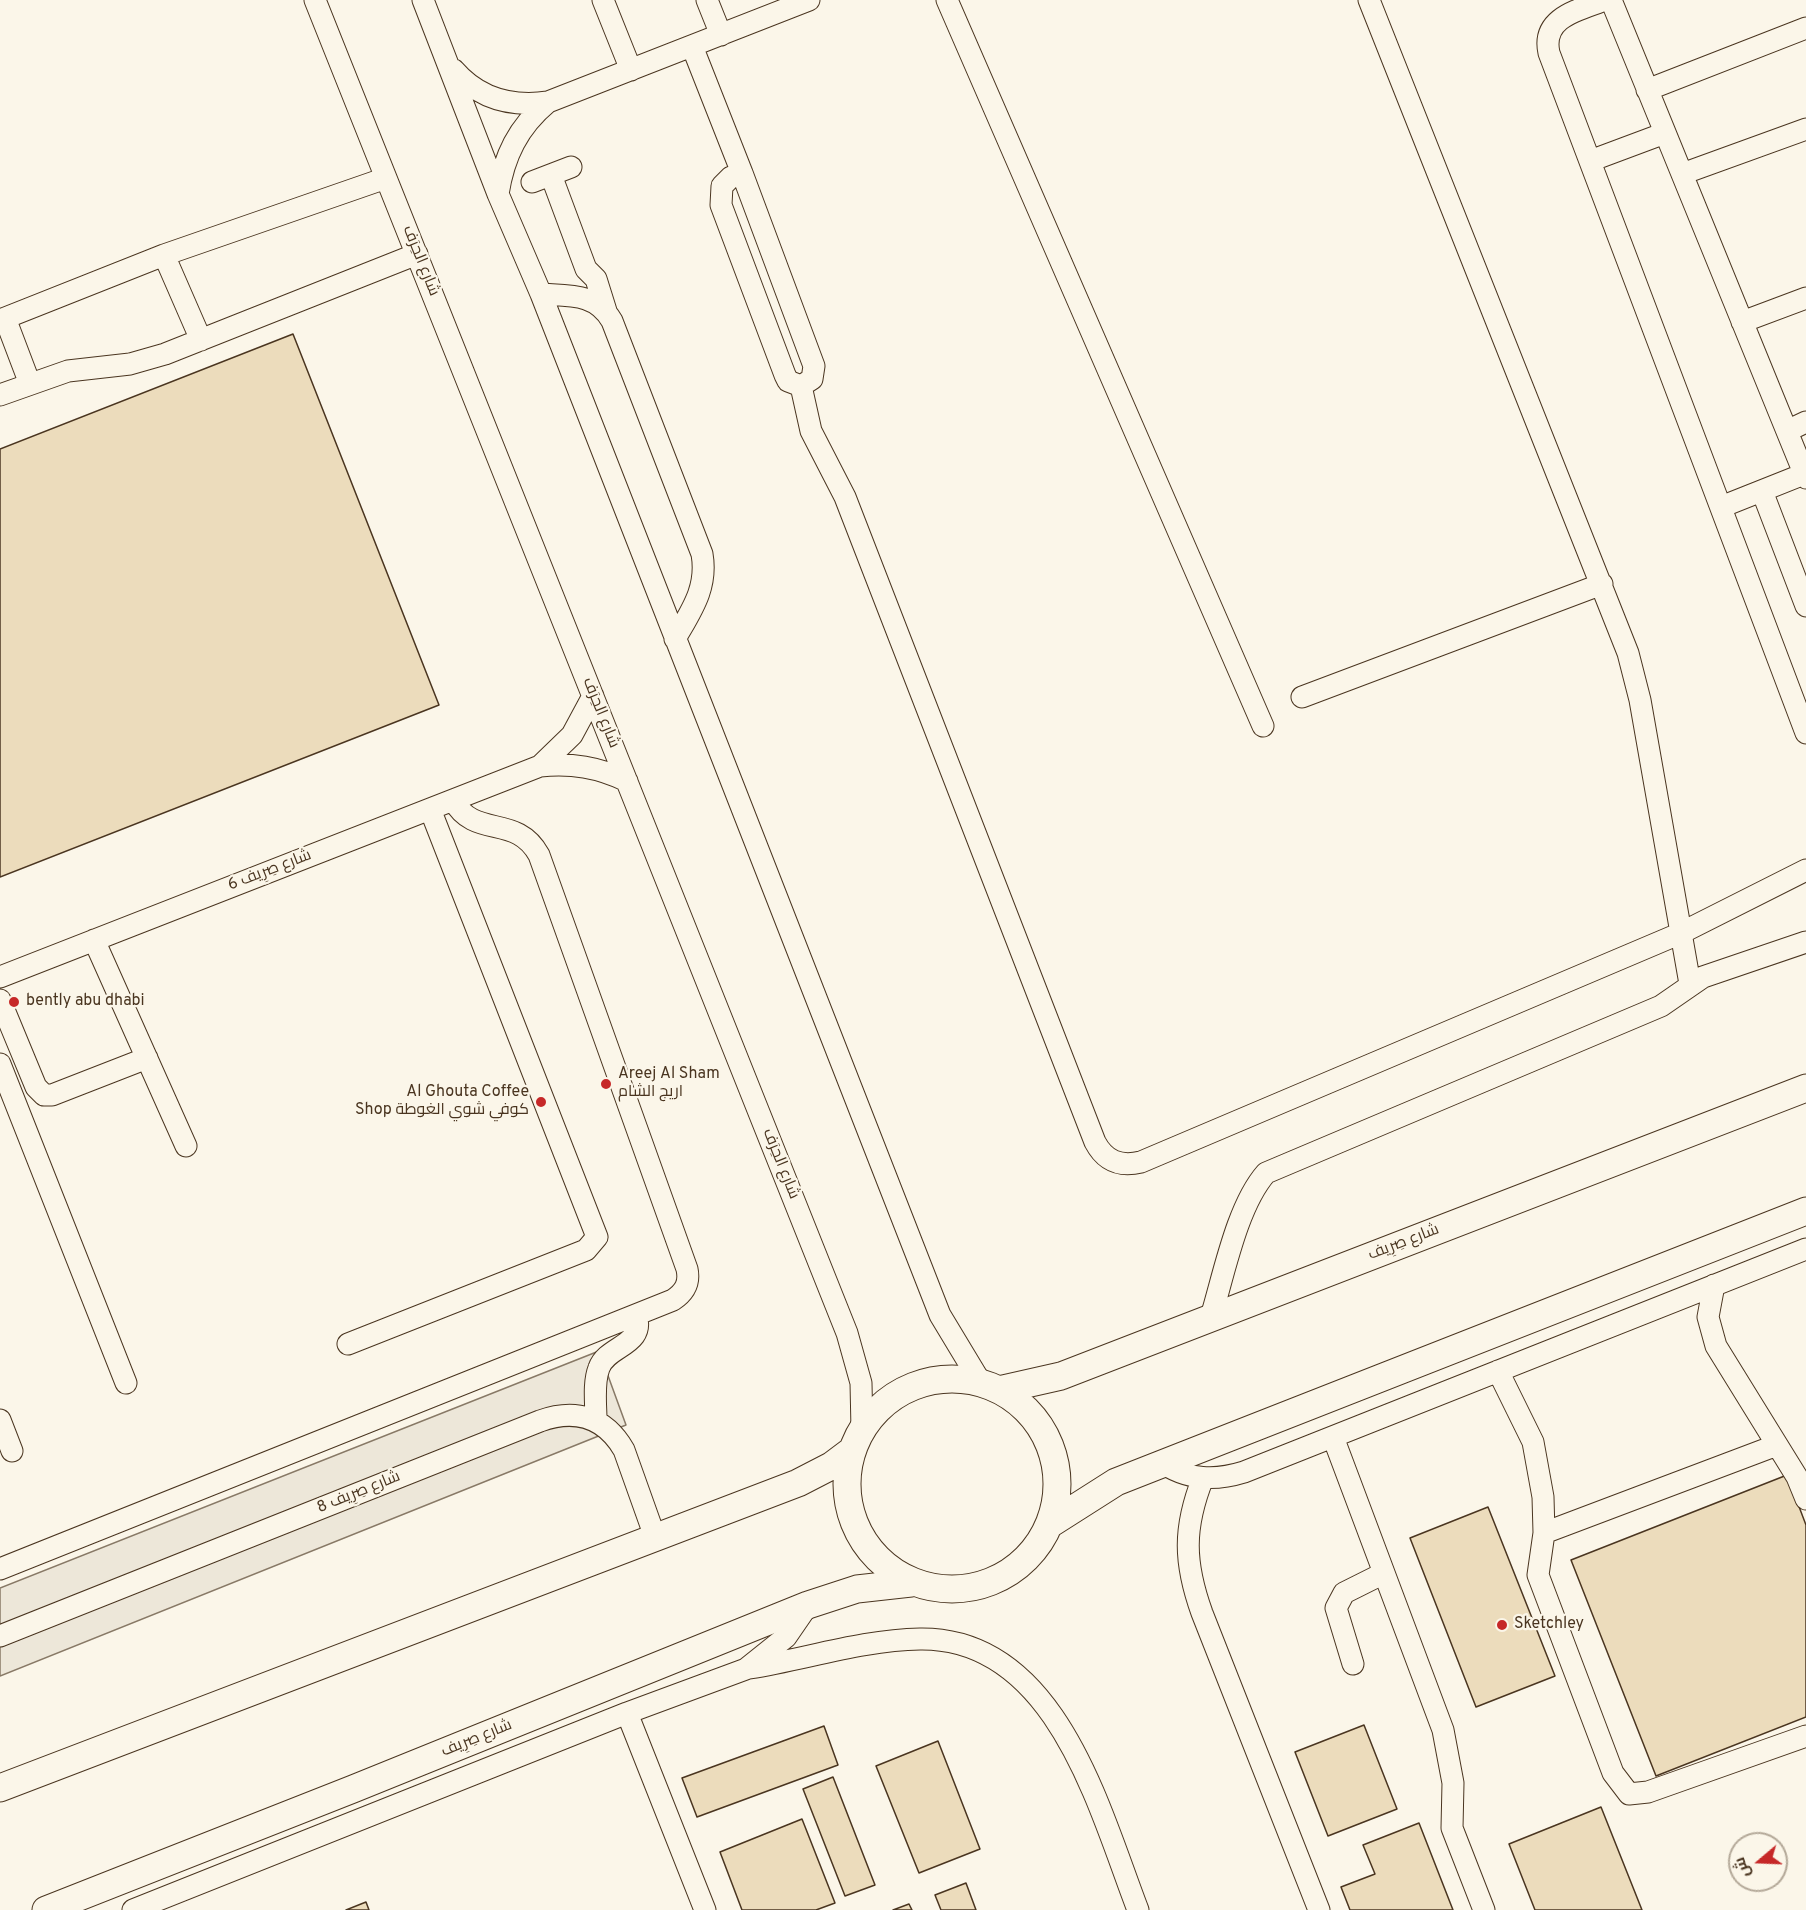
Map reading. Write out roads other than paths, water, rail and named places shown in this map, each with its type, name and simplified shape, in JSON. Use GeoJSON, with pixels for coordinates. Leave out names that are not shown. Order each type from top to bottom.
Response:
{"type":"FeatureCollection","features":[{"type":"Feature","properties":{"kind":"main road","name":"شارع صِرِيف"},"geometry":{"type":"LineString","coordinates":[[990,1386],[1061,1376],[1806,1088]]}},
{"type":"Feature","properties":{"kind":"main road"},"geometry":{"type":"LineString","coordinates":[[1050,1524],[1116,1482],[1806,1211]]}},
{"type":"Feature","properties":{"kind":"main road"},"geometry":{"type":"LineString","coordinates":[[0,1788],[798,1483],[831,1466],[856,1441],[884,1404],[914,1386],[947,1379],[990,1386],[1025,1408],[1044,1433],[1055,1462],[1058,1494],[1050,1524],[1032,1554],[1006,1575],[974,1588],[940,1589],[911,1582],[883,1563],[864,1540],[852,1513],[849,1494],[856,1441]]}},
{"type":"Feature","properties":{"kind":"main road","name":"شارع صِرِيف"},"geometry":{"type":"LineString","coordinates":[[46,1910],[353,1790],[808,1605],[857,1589],[911,1582]]}},
{"type":"Feature","properties":{"kind":"street","name":"شارع الحِرَف"},"geometry":{"type":"LineString","coordinates":[[315,0],[848,1333],[861,1383],[856,1441]]}},
{"type":"Feature","properties":{"kind":"street"},"geometry":{"type":"LineString","coordinates":[[423,0],[498,194],[541,294],[940,1315],[990,1386]]}},
{"type":"Feature","properties":{"kind":"street"},"geometry":{"type":"LineString","coordinates":[[603,0],[631,70]]}},
{"type":"Feature","properties":{"kind":"street"},"geometry":{"type":"LineString","coordinates":[[707,0],[721,35]]}},
{"type":"Feature","properties":{"kind":"street"},"geometry":{"type":"LineString","coordinates":[[450,65],[472,87],[501,101],[524,104],[548,102],[809,0]]}},
{"type":"Feature","properties":{"kind":"street"},"geometry":{"type":"LineString","coordinates":[[947,0],[1263,726]]}},
{"type":"Feature","properties":{"kind":"street"},"geometry":{"type":"LineString","coordinates":[[1369,0],[1628,653],[1640,700],[1690,984]]}},
{"type":"Feature","properties":{"kind":"street"},"geometry":{"type":"LineString","coordinates":[[1605,0],[1557,21],[1548,35],[1549,52],[1806,733]]}},
{"type":"Feature","properties":{"kind":"street"},"geometry":{"type":"LineString","coordinates":[[1611,0],[1742,322],[1796,427],[1805,476],[1720,507]]}},
{"type":"Feature","properties":{"kind":"street"},"geometry":{"type":"LineString","coordinates":[[1647,90],[1806,28]]}},
{"type":"Feature","properties":{"kind":"street"},"geometry":{"type":"LineString","coordinates":[[692,46],[814,366],[813,379],[801,386]]}},
{"type":"Feature","properties":{"kind":"street"},"geometry":{"type":"LineString","coordinates":[[498,194],[510,149],[526,123],[548,102]]}},
{"type":"Feature","properties":{"kind":"street"},"geometry":{"type":"LineString","coordinates":[[1682,174],[1806,129]]}},
{"type":"Feature","properties":{"kind":"street"},"geometry":{"type":"LineString","coordinates":[[1590,161],[1665,133]]}},
{"type":"Feature","properties":{"kind":"street"},"geometry":{"type":"LineString","coordinates":[[572,167],[542,178],[586,269],[596,279],[606,311],[702,554],[704,578],[702,589],[675,639]]}},
{"type":"Feature","properties":{"kind":"street"},"geometry":{"type":"LineString","coordinates":[[742,173],[731,177],[722,186],[721,205],[785,375],[789,381],[801,386]]}},
{"type":"Feature","properties":{"kind":"street"},"geometry":{"type":"LineString","coordinates":[[30,384],[2,319],[164,255],[386,178]]}},
{"type":"Feature","properties":{"kind":"street"},"geometry":{"type":"LineString","coordinates":[[0,394],[68,371],[148,360],[417,254]]}},
{"type":"Feature","properties":{"kind":"street"},"geometry":{"type":"LineString","coordinates":[[164,255],[201,340]]}},
{"type":"Feature","properties":{"kind":"street"},"geometry":{"type":"LineString","coordinates":[[565,295],[578,284],[586,269]]}},
{"type":"Feature","properties":{"kind":"street"},"geometry":{"type":"LineString","coordinates":[[541,294],[588,298],[606,311]]}},
{"type":"Feature","properties":{"kind":"street"},"geometry":{"type":"LineString","coordinates":[[1742,322],[1806,298]]}},
{"type":"Feature","properties":{"kind":"street"},"geometry":{"type":"LineString","coordinates":[[801,386],[811,431],[845,496],[1095,1142],[1106,1157],[1122,1164],[1140,1162],[1681,933],[1806,870]]}},
{"type":"Feature","properties":{"kind":"street"},"geometry":{"type":"LineString","coordinates":[[1762,490],[1806,606]]}},
{"type":"Feature","properties":{"kind":"street"},"geometry":{"type":"LineString","coordinates":[[1302,697],[1602,584]]}},
{"type":"Feature","properties":{"kind":"street","name":"شارع صِرِيف 6"},"geometry":{"type":"LineString","coordinates":[[540,766],[572,735],[593,696]]}},
{"type":"Feature","properties":{"kind":"street","name":"شارع صِرِيف 6"},"geometry":{"type":"LineString","coordinates":[[0,977],[540,766],[576,765],[602,771],[627,781]]}},
{"type":"Feature","properties":{"kind":"street"},"geometry":{"type":"LineString","coordinates":[[0,1569],[636,1315],[679,1296],[687,1284],[687,1269],[539,855],[520,832],[472,821],[464,816],[453,800]]}},
{"type":"Feature","properties":{"kind":"street"},"geometry":{"type":"LineString","coordinates":[[348,1344],[586,1251],[597,1237],[430,809]]}},
{"type":"Feature","properties":{"kind":"street"},"geometry":{"type":"LineString","coordinates":[[94,940],[186,1146]]}},
{"type":"Feature","properties":{"kind":"street"},"geometry":{"type":"LineString","coordinates":[[1211,1317],[1252,1188],[1266,1173],[1661,1006],[1690,984],[1711,973],[1806,942]]}},
{"type":"Feature","properties":{"kind":"street"},"geometry":{"type":"LineString","coordinates":[[0,1000],[36,1087],[44,1095],[52,1095],[147,1058]]}},
{"type":"Feature","properties":{"kind":"street"},"geometry":{"type":"LineString","coordinates":[[0,1064],[126,1383]]}},
{"type":"Feature","properties":{"kind":"street"},"geometry":{"type":"LineString","coordinates":[[1164,1464],[1176,1472],[1203,1478],[1237,1474],[1806,1249]]}},
{"type":"Feature","properties":{"kind":"street"},"geometry":{"type":"LineString","coordinates":[[1714,1285],[1708,1317],[1716,1346],[1797,1477],[1806,1499]]}},
{"type":"Feature","properties":{"kind":"street"},"geometry":{"type":"LineString","coordinates":[[636,1315],[638,1327],[633,1339],[606,1357],[598,1368],[596,1419],[608,1427],[624,1450],[655,1537]]}},
{"type":"Feature","properties":{"kind":"street"},"geometry":{"type":"LineString","coordinates":[[1498,1371],[1533,1442],[1543,1497],[1544,1533],[1538,1575],[1613,1773],[1629,1794],[1648,1792],[1806,1736]]}},
{"type":"Feature","properties":{"kind":"street","name":"شارع صِرِيف 8"},"geometry":{"type":"LineString","coordinates":[[0,1636],[540,1421],[568,1413],[596,1419]]}},
{"type":"Feature","properties":{"kind":"street"},"geometry":{"type":"LineString","coordinates":[[0,1419],[12,1451]]}},
{"type":"Feature","properties":{"kind":"street"},"geometry":{"type":"LineString","coordinates":[[1333,1437],[1443,1730],[1453,1783],[1452,1828],[1484,1910]]}},
{"type":"Feature","properties":{"kind":"street"},"geometry":{"type":"LineString","coordinates":[[1544,1533],[1777,1445]]}},
{"type":"Feature","properties":{"kind":"street"},"geometry":{"type":"LineString","coordinates":[[1203,1478],[1190,1518],[1187,1538],[1189,1571],[1202,1613],[1319,1910]]}},
{"type":"Feature","properties":{"kind":"street"},"geometry":{"type":"LineString","coordinates":[[1353,1664],[1336,1608],[1344,1593],[1384,1573]]}},
{"type":"Feature","properties":{"kind":"street"},"geometry":{"type":"LineString","coordinates":[[746,1669],[786,1637],[808,1605]]}},
{"type":"Feature","properties":{"kind":"street"},"geometry":{"type":"LineString","coordinates":[[134,1910],[627,1713],[746,1669],[874,1644],[922,1639],[954,1642],[982,1653],[1007,1668],[1044,1702],[1066,1735],[1091,1790],[1138,1910]]}},
{"type":"Feature","properties":{"kind":"street"},"geometry":{"type":"LineString","coordinates":[[627,1713],[705,1910]]}},
{"type":"Feature","properties":{"kind":"place","name":"bently abu dhabi"},"geometry":{"type":"Point","coordinates":[14,1002]}},
{"type":"Feature","properties":{"kind":"place","name":"Areej Al Sham اريج الشام"},"geometry":{"type":"Point","coordinates":[606,1084]}},
{"type":"Feature","properties":{"kind":"place","name":"Al Ghouta Coffee Shop كوفي شوي الغوطة"},"geometry":{"type":"Point","coordinates":[541,1102]}},
{"type":"Feature","properties":{"kind":"place","name":"Sketchley"},"geometry":{"type":"Point","coordinates":[1502,1625]}}]}
